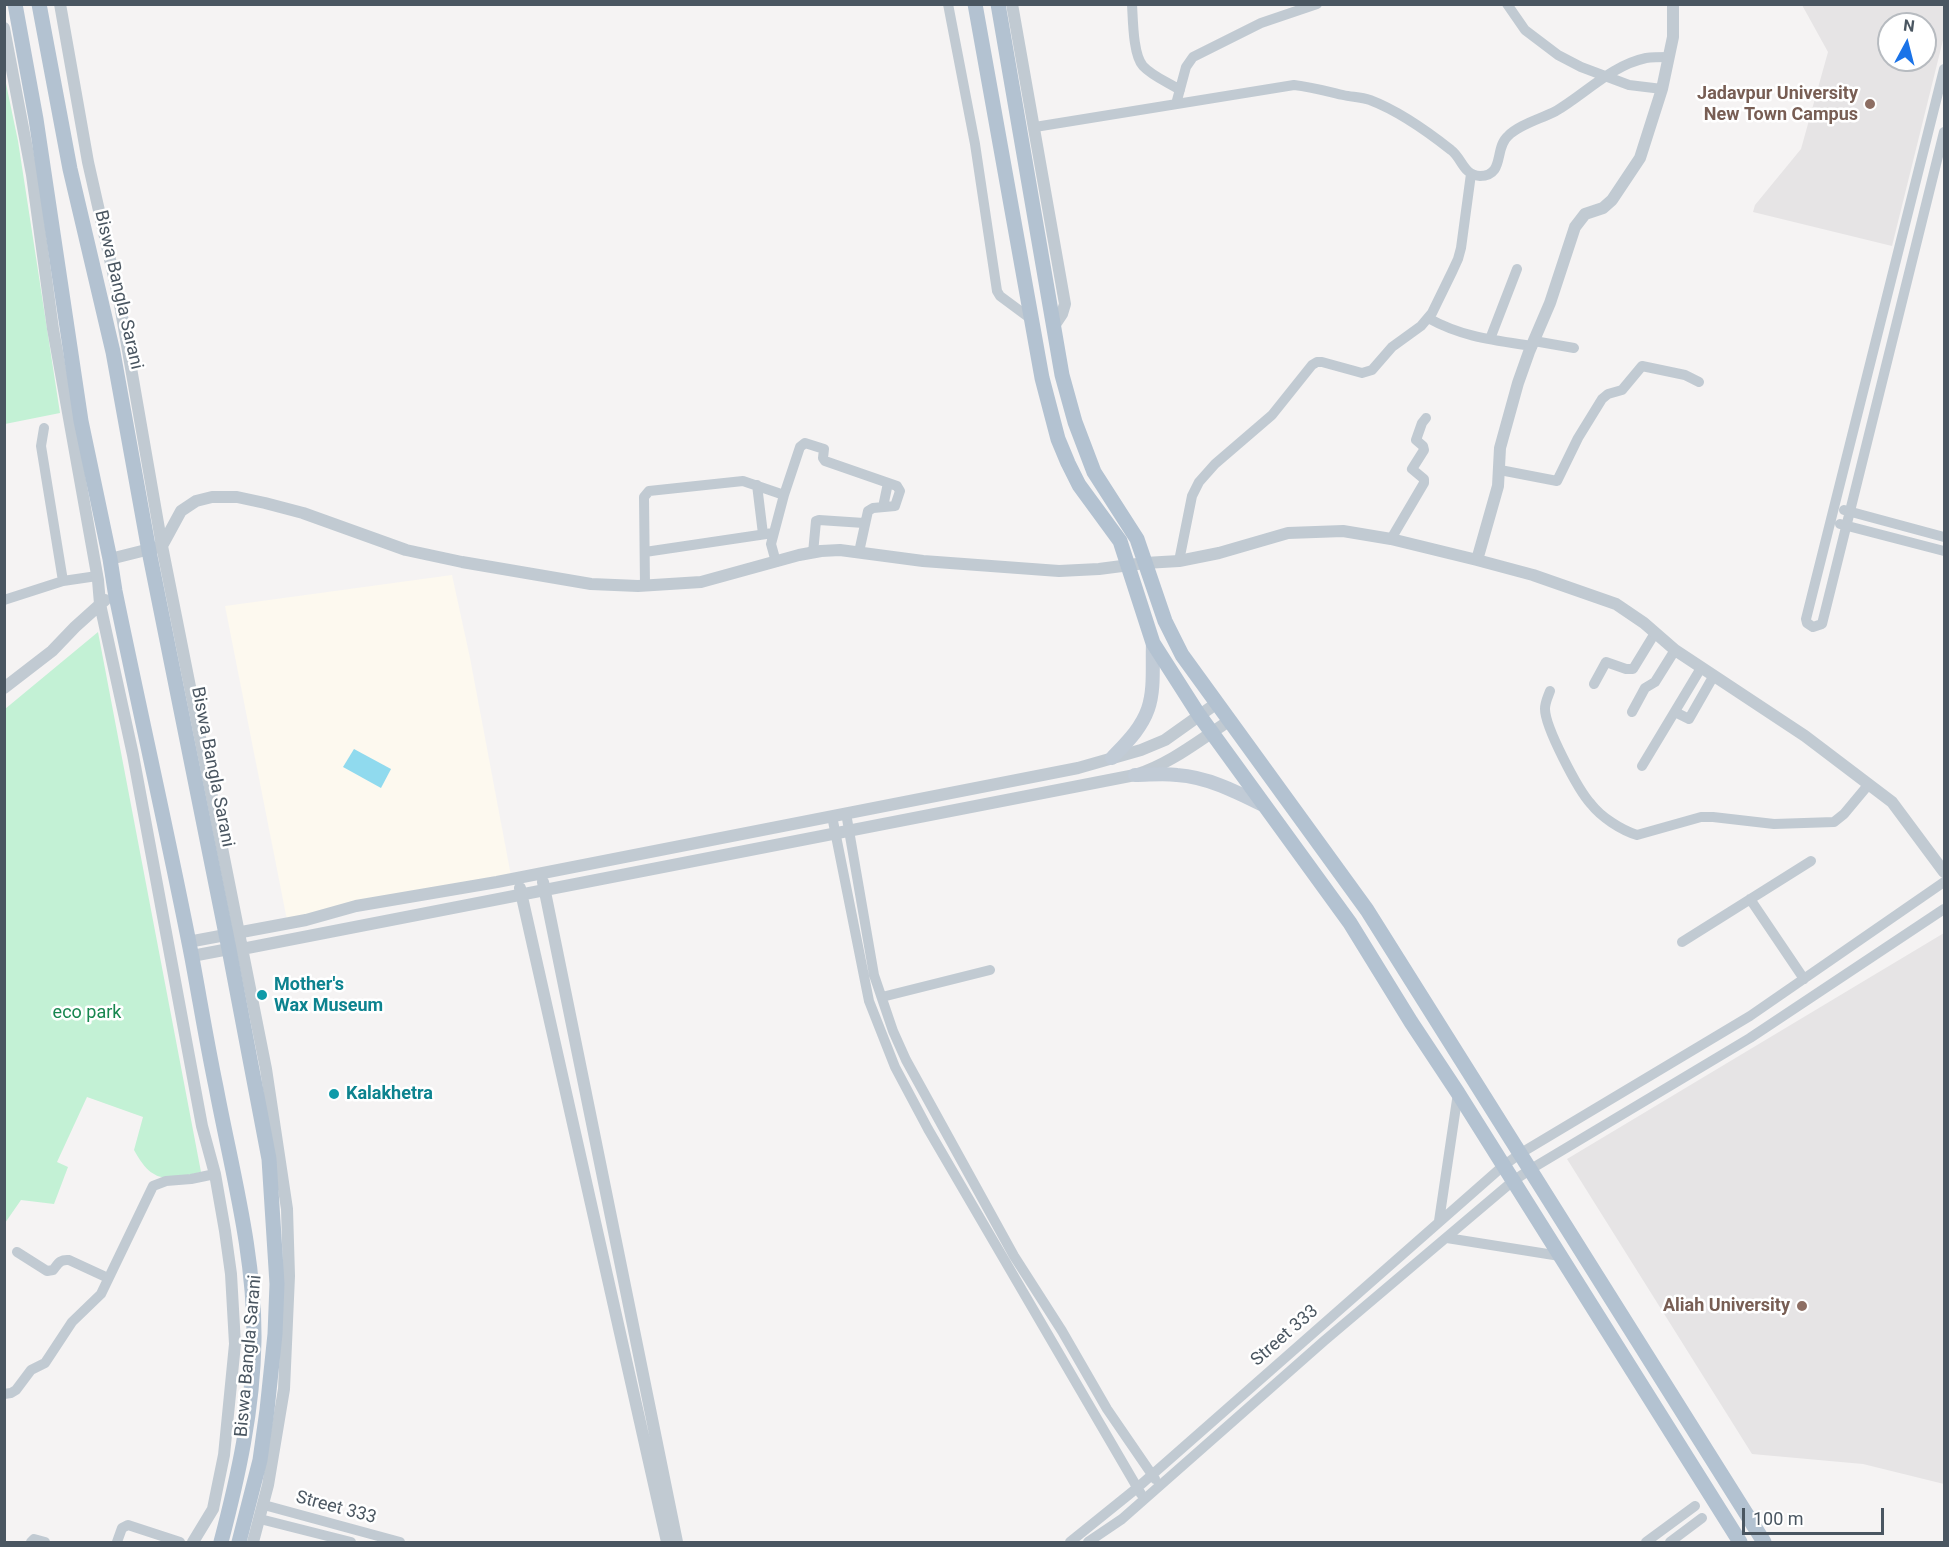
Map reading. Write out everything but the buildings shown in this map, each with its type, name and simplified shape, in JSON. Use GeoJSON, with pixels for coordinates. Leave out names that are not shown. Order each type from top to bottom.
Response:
{"type":"FeatureCollection","features":[{"type":"Feature","properties":{"kind":"main road","name":"Biswa Bangla Sarani"},"geometry":{"type":"LineString","coordinates":[[15,4],[36,119],[81,420],[190,949],[248,1246],[254,1343],[244,1445],[236,1487],[221,1542]]}},
{"type":"Feature","properties":{"kind":"main road","name":"Biswa Bangla Sarani"},"geometry":{"type":"LineString","coordinates":[[39,4],[70,169],[156,549],[234,941],[268,1159],[277,1284],[274,1334],[260,1460],[239,1542]]}},
{"type":"Feature","properties":{"kind":"main road"},"geometry":{"type":"LineString","coordinates":[[975,4],[1042,378],[1058,439],[1079,485],[1120,541],[1153,643],[1200,715],[1350,923],[1740,1542]]}},
{"type":"Feature","properties":{"kind":"main road"},"geometry":{"type":"LineString","coordinates":[[998,4],[1062,375],[1078,432],[1094,472],[1131,528],[1172,637],[1182,655],[1229,721],[1367,910],[1764,1542]]}},
{"type":"Feature","properties":{"kind":"main road"},"geometry":{"type":"LineString","coordinates":[[1112,758],[1134,734],[1148,709],[1152,681],[1153,643]]}},
{"type":"Feature","properties":{"kind":"main road"},"geometry":{"type":"LineString","coordinates":[[1135,775],[1180,775],[1204,780],[1225,786],[1267,807]]}},
{"type":"Feature","properties":{"kind":"street"},"geometry":{"type":"LineString","coordinates":[[60,4],[88,162],[119,299],[156,549]]}},
{"type":"Feature","properties":{"kind":"street"},"geometry":{"type":"LineString","coordinates":[[948,4],[975,144],[997,291],[1000,296],[1031,319]]}},
{"type":"Feature","properties":{"kind":"street"},"geometry":{"type":"LineString","coordinates":[[1012,4],[1065,304],[1054,326]]}},
{"type":"Feature","properties":{"kind":"street"},"geometry":{"type":"LineString","coordinates":[[1132,4],[1134,28],[1142,64],[1180,90]]}},
{"type":"Feature","properties":{"kind":"street"},"geometry":{"type":"LineString","coordinates":[[1176,104],[1186,67],[1192,57],[1261,23],[1317,4]]}},
{"type":"Feature","properties":{"kind":"street"},"geometry":{"type":"LineString","coordinates":[[1508,4],[1525,30],[1544,45],[1581,67],[1629,85],[1662,89]]}},
{"type":"Feature","properties":{"kind":"street"},"geometry":{"type":"LineString","coordinates":[[1477,560],[1498,486],[1500,448],[1518,383],[1550,303],[1575,227],[1585,214],[1603,208],[1612,200],[1640,158],[1662,89],[1669,57],[1673,37],[1673,4]]}},
{"type":"Feature","properties":{"kind":"street"},"geometry":{"type":"LineString","coordinates":[[4,28],[32,175],[53,329],[100,604],[135,766],[202,1126],[215,1174],[231,1274],[236,1344],[224,1455],[213,1509],[193,1542]]}},
{"type":"Feature","properties":{"kind":"street"},"geometry":{"type":"LineString","coordinates":[[1035,127],[1294,85],[1309,86],[1369,100],[1404,117],[1452,150],[1471,174],[1482,176],[1497,168],[1501,144],[1515,130],[1554,111],[1623,67],[1644,58],[1669,57]]}},
{"type":"Feature","properties":{"kind":"street"},"geometry":{"type":"LineString","coordinates":[[1944,69],[1806,620],[1813,627],[1822,624],[1944,132]]}},
{"type":"Feature","properties":{"kind":"street"},"geometry":{"type":"LineString","coordinates":[[1179,561],[1192,496],[1199,482],[1215,464],[1272,415],[1312,365],[1322,362],[1362,373],[1368,372],[1392,347],[1421,326],[1428,318],[1458,259],[1471,174]]}},
{"type":"Feature","properties":{"kind":"street"},"geometry":{"type":"LineString","coordinates":[[1490,339],[1517,269]]}},
{"type":"Feature","properties":{"kind":"street"},"geometry":{"type":"LineString","coordinates":[[1428,318],[1461,334],[1574,348]]}},
{"type":"Feature","properties":{"kind":"street"},"geometry":{"type":"LineString","coordinates":[[1500,470],[1557,481],[1574,444],[1602,399],[1608,394],[1622,390],[1642,366],[1685,375],[1699,382]]}},
{"type":"Feature","properties":{"kind":"street"},"geometry":{"type":"LineString","coordinates":[[1392,539],[1424,483],[1424,479],[1412,469],[1424,450],[1416,440],[1426,417]]}},
{"type":"Feature","properties":{"kind":"street"},"geometry":{"type":"LineString","coordinates":[[44,428],[41,446],[63,581]]}},
{"type":"Feature","properties":{"kind":"street"},"geometry":{"type":"LineString","coordinates":[[768,533],[800,447],[805,442],[824,449],[825,461],[897,486],[900,491],[895,506],[873,508],[868,511],[859,552]]}},
{"type":"Feature","properties":{"kind":"street"},"geometry":{"type":"LineString","coordinates":[[645,586],[644,497],[646,492],[743,481],[784,495]]}},
{"type":"Feature","properties":{"kind":"street"},"geometry":{"type":"LineString","coordinates":[[757,485],[776,562]]}},
{"type":"Feature","properties":{"kind":"street"},"geometry":{"type":"LineString","coordinates":[[110,559],[156,549],[181,511],[196,501],[212,497],[237,497],[303,513],[406,550],[462,562],[591,584],[645,586],[701,582],[813,553],[840,550],[923,561],[1059,571],[1099,569],[1145,562],[1179,561],[1219,553],[1288,533],[1343,531],[1392,539],[1533,575],[1627,610],[1675,650],[1805,736],[1892,802],[1944,872]]}},
{"type":"Feature","properties":{"kind":"street"},"geometry":{"type":"LineString","coordinates":[[1835,508],[1944,537]]}},
{"type":"Feature","properties":{"kind":"street"},"geometry":{"type":"LineString","coordinates":[[813,553],[815,523],[818,520],[864,523]]}},
{"type":"Feature","properties":{"kind":"street"},"geometry":{"type":"LineString","coordinates":[[1831,522],[1944,551]]}},
{"type":"Feature","properties":{"kind":"street"},"geometry":{"type":"LineString","coordinates":[[645,552],[768,533]]}},
{"type":"Feature","properties":{"kind":"street"},"geometry":{"type":"LineString","coordinates":[[4,600],[63,581],[97,576]]}},
{"type":"Feature","properties":{"kind":"street"},"geometry":{"type":"LineString","coordinates":[[4,688],[52,651],[115,591]]}},
{"type":"Feature","properties":{"kind":"street"},"geometry":{"type":"LineString","coordinates":[[1594,684],[1606,662],[1633,669],[1655,633]]}},
{"type":"Feature","properties":{"kind":"street"},"geometry":{"type":"LineString","coordinates":[[1632,712],[1645,688],[1655,682],[1675,650]]}},
{"type":"Feature","properties":{"kind":"street"},"geometry":{"type":"LineString","coordinates":[[1642,766],[1701,668]]}},
{"type":"Feature","properties":{"kind":"street"},"geometry":{"type":"LineString","coordinates":[[1675,712],[1689,719],[1713,677]]}},
{"type":"Feature","properties":{"kind":"street"},"geometry":{"type":"LineString","coordinates":[[1550,691],[1546,703],[1547,720],[1577,786],[1592,806],[1611,821],[1637,835],[1689,820],[1713,817],[1774,824],[1834,822],[1844,814],[1869,784]]}},
{"type":"Feature","properties":{"kind":"street"},"geometry":{"type":"LineString","coordinates":[[234,941],[356,906],[517,878],[1078,768],[1141,750],[1165,740],[1217,703]]}},
{"type":"Feature","properties":{"kind":"street"},"geometry":{"type":"LineString","coordinates":[[190,949],[522,895],[1135,775],[1170,761],[1229,721]]}},
{"type":"Feature","properties":{"kind":"street"},"geometry":{"type":"LineString","coordinates":[[846,813],[874,975],[893,1031],[906,1060],[1014,1256],[1062,1330],[1107,1409],[1160,1487]]}},
{"type":"Feature","properties":{"kind":"street"},"geometry":{"type":"LineString","coordinates":[[832,816],[869,1001],[895,1067],[928,1129],[1137,1488],[1145,1498]]}},
{"type":"Feature","properties":{"kind":"street"},"geometry":{"type":"LineString","coordinates":[[1682,942],[1811,861]]}},
{"type":"Feature","properties":{"kind":"street"},"geometry":{"type":"LineString","coordinates":[[541,873],[677,1542]]}},
{"type":"Feature","properties":{"kind":"street"},"geometry":{"type":"LineString","coordinates":[[517,878],[667,1542]]}},
{"type":"Feature","properties":{"kind":"street","name":"Street 333"},"geometry":{"type":"LineString","coordinates":[[1070,1542],[1152,1475],[1503,1166],[1750,1016],[1944,882]]}},
{"type":"Feature","properties":{"kind":"street"},"geometry":{"type":"LineString","coordinates":[[1750,899],[1804,979]]}},
{"type":"Feature","properties":{"kind":"street","name":"Street 333"},"geometry":{"type":"LineString","coordinates":[[1088,1542],[1122,1519],[1160,1487],[1324,1341],[1513,1181],[1531,1168],[1750,1038],[1944,909]]}},
{"type":"Feature","properties":{"kind":"street"},"geometry":{"type":"LineString","coordinates":[[234,941],[266,1069],[288,1220],[289,1276],[284,1389],[264,1505],[253,1542]]}},
{"type":"Feature","properties":{"kind":"street"},"geometry":{"type":"LineString","coordinates":[[882,997],[990,970]]}},
{"type":"Feature","properties":{"kind":"street"},"geometry":{"type":"LineString","coordinates":[[1440,1221],[1458,1093]]}},
{"type":"Feature","properties":{"kind":"street"},"geometry":{"type":"LineString","coordinates":[[4,1394],[16,1390],[31,1370],[45,1363],[72,1322],[101,1294],[153,1186],[166,1181],[215,1174]]}},
{"type":"Feature","properties":{"kind":"street"},"geometry":{"type":"LineString","coordinates":[[1447,1238],[1560,1256]]}},
{"type":"Feature","properties":{"kind":"street"},"geometry":{"type":"LineString","coordinates":[[17,1252],[47,1271],[53,1270],[64,1259],[108,1278]]}},
{"type":"Feature","properties":{"kind":"street","name":"Street 333"},"geometry":{"type":"LineString","coordinates":[[264,1505],[400,1542]]}},
{"type":"Feature","properties":{"kind":"street"},"geometry":{"type":"LineString","coordinates":[[1646,1542],[1695,1506]]}},
{"type":"Feature","properties":{"kind":"street"},"geometry":{"type":"LineString","coordinates":[[1670,1542],[1702,1518]]}},
{"type":"Feature","properties":{"kind":"street","name":"Street 333"},"geometry":{"type":"LineString","coordinates":[[260,1519],[351,1542]]}},
{"type":"Feature","properties":{"kind":"street"},"geometry":{"type":"LineString","coordinates":[[117,1542],[122,1528],[128,1525],[180,1542]]}},
{"type":"Feature","properties":{"kind":"street"},"geometry":{"type":"LineString","coordinates":[[31,1542],[34,1539],[45,1542]]}},
{"type":"Feature","properties":{"kind":"shaded area","name":"Jadavpur University New Town Campus"},"geometry":{"type":"Polygon","coordinates":[[[1802,5],[1944,5],[1944,36],[1937,64],[1937,12],[1877,12],[1877,72],[1935,72],[1892,246],[1753,212],[1755,205],[1801,149],[1828,52],[1802,5]]]}},
{"type":"Feature","properties":{"kind":"shaded area"},"geometry":{"type":"Polygon","coordinates":[[[452,575],[511,876],[287,920],[225,606],[452,575]]]}},
{"type":"Feature","properties":{"kind":"shaded area","name":"Aliah University"},"geometry":{"type":"Polygon","coordinates":[[[1944,933],[1944,1484],[1863,1464],[1752,1454],[1567,1159],[1944,933]]]}},
{"type":"Feature","properties":{"kind":"green space"},"geometry":{"type":"Polygon","coordinates":[[[4,74],[18,141],[60,413],[5,424],[4,74]]]}},
{"type":"Feature","properties":{"kind":"green space","name":"eco park"},"geometry":{"type":"Polygon","coordinates":[[[98,632],[201,1172],[170,1178],[155,1174],[141,1161],[134,1150],[143,1117],[87,1097],[57,1162],[68,1167],[54,1204],[21,1200],[5,1223],[5,709],[98,632]]]}},
{"type":"Feature","properties":{"kind":"water"},"geometry":{"type":"Polygon","coordinates":[[[354,749],[391,769],[381,788],[343,767],[354,749]]]}},
{"type":"Feature","properties":{"kind":"place","name":"Jadavpur University New Town Campus"},"geometry":{"type":"Point","coordinates":[1870,104]}},
{"type":"Feature","properties":{"kind":"place","name":"Mother's Wax Museum"},"geometry":{"type":"Point","coordinates":[262,995]}},
{"type":"Feature","properties":{"kind":"place","name":"Kalakhetra"},"geometry":{"type":"Point","coordinates":[334,1094]}},
{"type":"Feature","properties":{"kind":"place","name":"Aliah University"},"geometry":{"type":"Point","coordinates":[1802,1306]}}]}
